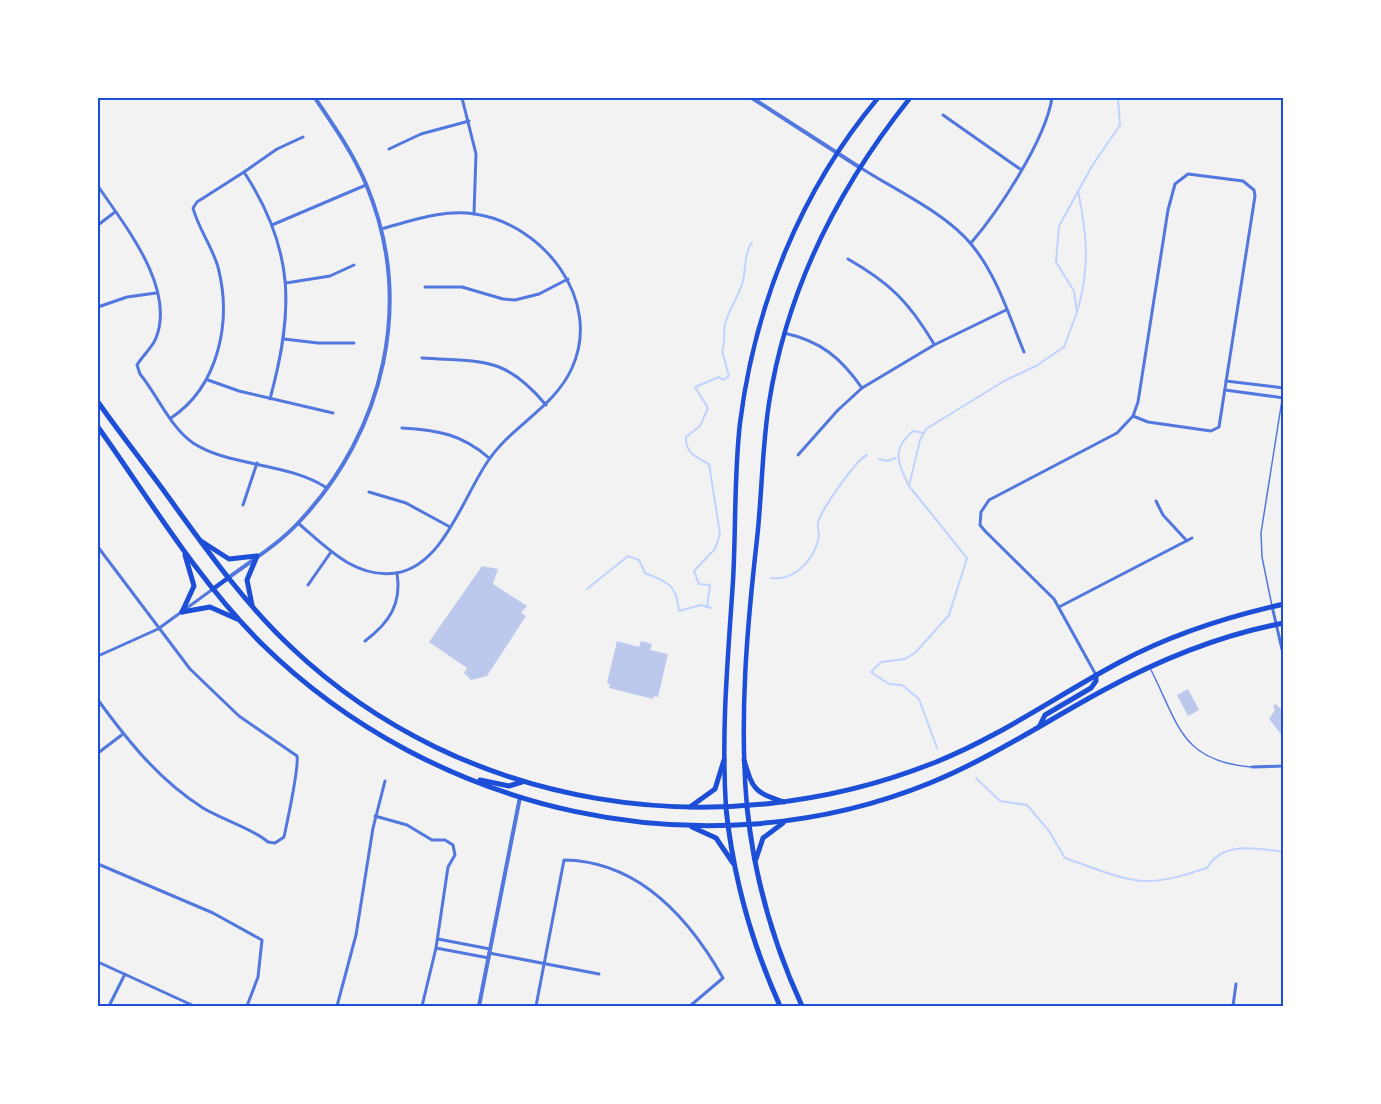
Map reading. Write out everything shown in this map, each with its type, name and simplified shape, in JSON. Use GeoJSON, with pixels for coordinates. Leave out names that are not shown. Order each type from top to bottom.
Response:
{"type":"FeatureCollection","features":[{"type":"Feature","properties":{"kind":"main road"},"geometry":{"type":"LineString","coordinates":[[780,1006],[755,941],[735,867],[726,808],[724,698],[733,582],[737,463],[747,380],[776,270],[824,172],[878,98]]}},
{"type":"Feature","properties":{"kind":"main road"},"geometry":{"type":"LineString","coordinates":[[802,1006],[774,936],[755,863],[748,825],[744,760],[752,590],[769,402],[784,333],[795,297],[818,241],[859,167],[910,98]]}},
{"type":"Feature","properties":{"kind":"main road"},"geometry":{"type":"LineString","coordinates":[[98,402],[228,578],[254,609],[316,670],[366,708],[447,753],[522,782],[586,798],[688,808],[726,808],[785,803],[850,790],[933,764],[987,740],[1096,675],[1190,630],[1284,604]]}},
{"type":"Feature","properties":{"kind":"main road"},"geometry":{"type":"LineString","coordinates":[[98,427],[213,589],[240,621],[281,662],[358,720],[413,753],[470,779],[520,797],[614,820],[690,827],[748,825],[786,821],[855,807],[916,788],[994,753],[1149,667],[1226,637],[1284,623]]}},
{"type":"Feature","properties":{"kind":"main road"},"geometry":{"type":"LineString","coordinates":[[197,538],[230,559],[257,556],[247,580],[254,609]]}},
{"type":"Feature","properties":{"kind":"main road"},"geometry":{"type":"LineString","coordinates":[[182,612],[194,586],[183,548]]}},
{"type":"Feature","properties":{"kind":"main road"},"geometry":{"type":"LineString","coordinates":[[213,589],[228,578]]}},
{"type":"Feature","properties":{"kind":"main road"},"geometry":{"type":"LineString","coordinates":[[182,612],[210,607],[240,621]]}},
{"type":"Feature","properties":{"kind":"main road"},"geometry":{"type":"LineString","coordinates":[[1039,727],[1045,715],[1091,688],[1096,681],[1096,675]]}},
{"type":"Feature","properties":{"kind":"main road"},"geometry":{"type":"LineString","coordinates":[[688,808],[715,789],[724,760]]}},
{"type":"Feature","properties":{"kind":"main road"},"geometry":{"type":"LineString","coordinates":[[744,760],[753,788],[762,795],[785,803]]}},
{"type":"Feature","properties":{"kind":"main road"},"geometry":{"type":"LineString","coordinates":[[470,779],[509,786],[522,782]]}},
{"type":"Feature","properties":{"kind":"main road"},"geometry":{"type":"LineString","coordinates":[[755,863],[763,838],[786,821]]}},
{"type":"Feature","properties":{"kind":"main road"},"geometry":{"type":"LineString","coordinates":[[690,827],[716,838],[735,867]]}},
{"type":"Feature","properties":{"kind":"street"},"geometry":{"type":"LineString","coordinates":[[228,578],[298,523],[327,489],[357,441],[371,411],[383,368],[390,292],[381,229],[366,185],[352,156],[315,98]]}},
{"type":"Feature","properties":{"kind":"street"},"geometry":{"type":"LineString","coordinates":[[462,98],[469,121],[477,173],[474,214]]}},
{"type":"Feature","properties":{"kind":"street"},"geometry":{"type":"LineString","coordinates":[[752,98],[944,220],[970,243],[988,270],[1024,352]]}},
{"type":"Feature","properties":{"kind":"street"},"geometry":{"type":"LineString","coordinates":[[970,243],[995,212],[1021,169],[1046,120],[1052,98]]}},
{"type":"Feature","properties":{"kind":"street"},"geometry":{"type":"LineString","coordinates":[[943,115],[1021,169]]}},
{"type":"Feature","properties":{"kind":"street"},"geometry":{"type":"LineString","coordinates":[[390,149],[421,134],[469,121]]}},
{"type":"Feature","properties":{"kind":"street"},"geometry":{"type":"LineString","coordinates":[[171,418],[194,400],[208,380],[221,337],[222,295],[218,268],[210,242],[193,208],[197,202],[277,149],[303,137]]}},
{"type":"Feature","properties":{"kind":"street"},"geometry":{"type":"LineString","coordinates":[[244,172],[272,225],[286,283],[284,339],[270,399]]}},
{"type":"Feature","properties":{"kind":"street"},"geometry":{"type":"LineString","coordinates":[[1096,675],[1059,607],[1037,579],[980,525],[981,512],[989,500],[1118,433],[1133,416],[1138,402],[1172,191],[1180,178],[1188,174],[1243,180],[1254,189],[1221,422],[1215,430],[1148,422],[1133,416]]}},
{"type":"Feature","properties":{"kind":"street"},"geometry":{"type":"LineString","coordinates":[[272,225],[366,185]]}},
{"type":"Feature","properties":{"kind":"street"},"geometry":{"type":"LineString","coordinates":[[98,186],[146,261],[156,293],[158,328],[150,350],[137,365],[140,374],[184,436],[204,448],[309,477],[327,489]]}},
{"type":"Feature","properties":{"kind":"street"},"geometry":{"type":"LineString","coordinates":[[98,225],[115,212]]}},
{"type":"Feature","properties":{"kind":"street"},"geometry":{"type":"LineString","coordinates":[[298,523],[331,552],[356,567],[370,572],[397,573],[420,564],[430,556],[450,527],[489,458],[546,405],[567,380],[574,365],[580,339],[578,309],[567,279],[548,254],[520,231],[491,218],[474,214],[443,214],[381,229]]}},
{"type":"Feature","properties":{"kind":"street"},"geometry":{"type":"LineString","coordinates":[[848,259],[878,276],[897,291],[917,315],[934,345]]}},
{"type":"Feature","properties":{"kind":"street"},"geometry":{"type":"LineString","coordinates":[[286,283],[330,276],[354,265]]}},
{"type":"Feature","properties":{"kind":"street"},"geometry":{"type":"LineString","coordinates":[[425,287],[462,287],[515,300],[539,294],[567,279]]}},
{"type":"Feature","properties":{"kind":"street"},"geometry":{"type":"LineString","coordinates":[[98,307],[127,297],[156,293]]}},
{"type":"Feature","properties":{"kind":"street"},"geometry":{"type":"LineString","coordinates":[[798,455],[838,410],[862,388],[934,345],[1006,310]]}},
{"type":"Feature","properties":{"kind":"street"},"geometry":{"type":"LineString","coordinates":[[784,333],[812,341],[833,352],[847,366],[862,388]]}},
{"type":"Feature","properties":{"kind":"street"},"geometry":{"type":"LineString","coordinates":[[284,339],[318,343],[354,343]]}},
{"type":"Feature","properties":{"kind":"street"},"geometry":{"type":"LineString","coordinates":[[422,358],[478,362],[507,369],[528,384],[546,405]]}},
{"type":"Feature","properties":{"kind":"street"},"geometry":{"type":"LineString","coordinates":[[208,380],[270,399],[333,413]]}},
{"type":"Feature","properties":{"kind":"street"},"geometry":{"type":"LineString","coordinates":[[1226,381],[1283,388]]}},
{"type":"Feature","properties":{"kind":"street"},"geometry":{"type":"LineString","coordinates":[[1225,390],[1283,398]]}},
{"type":"Feature","properties":{"kind":"street"},"geometry":{"type":"LineString","coordinates":[[402,428],[451,434],[465,440],[489,458]]}},
{"type":"Feature","properties":{"kind":"street"},"geometry":{"type":"LineString","coordinates":[[243,505],[257,463]]}},
{"type":"Feature","properties":{"kind":"street"},"geometry":{"type":"LineString","coordinates":[[369,492],[406,503],[450,527]]}},
{"type":"Feature","properties":{"kind":"street"},"geometry":{"type":"LineString","coordinates":[[1156,501],[1163,515],[1187,541]]}},
{"type":"Feature","properties":{"kind":"street"},"geometry":{"type":"LineString","coordinates":[[1059,607],[1192,538]]}},
{"type":"Feature","properties":{"kind":"street"},"geometry":{"type":"LineString","coordinates":[[98,547],[190,669],[220,699],[263,734],[297,756],[298,765],[294,776],[284,837],[280,842],[268,842],[201,807],[160,775],[123,734],[98,700]]}},
{"type":"Feature","properties":{"kind":"street"},"geometry":{"type":"LineString","coordinates":[[308,585],[331,552]]}},
{"type":"Feature","properties":{"kind":"street"},"geometry":{"type":"LineString","coordinates":[[365,641],[381,629],[394,610],[399,586],[397,573]]}},
{"type":"Feature","properties":{"kind":"street"},"geometry":{"type":"LineString","coordinates":[[98,656],[158,629],[213,589]]}},
{"type":"Feature","properties":{"kind":"street"},"geometry":{"type":"LineString","coordinates":[[1272,606],[1284,658]]}},
{"type":"Feature","properties":{"kind":"street"},"geometry":{"type":"LineString","coordinates":[[98,753],[123,734]]}},
{"type":"Feature","properties":{"kind":"street"},"geometry":{"type":"LineString","coordinates":[[1252,767],[1284,766]]}},
{"type":"Feature","properties":{"kind":"street"},"geometry":{"type":"LineString","coordinates":[[338,1006],[357,928],[360,894],[375,816],[385,781]]}},
{"type":"Feature","properties":{"kind":"street"},"geometry":{"type":"LineString","coordinates":[[479,1006],[520,797]]}},
{"type":"Feature","properties":{"kind":"street"},"geometry":{"type":"LineString","coordinates":[[375,816],[407,825],[432,840],[445,840],[453,845],[455,855],[448,867],[438,939],[422,1006]]}},
{"type":"Feature","properties":{"kind":"street"},"geometry":{"type":"LineString","coordinates":[[536,1006],[564,860],[582,860],[618,870],[647,886],[674,909],[723,978],[690,1006]]}},
{"type":"Feature","properties":{"kind":"street"},"geometry":{"type":"LineString","coordinates":[[98,864],[213,913],[262,940],[258,977],[247,1006]]}},
{"type":"Feature","properties":{"kind":"street"},"geometry":{"type":"LineString","coordinates":[[438,939],[489,953],[599,975]]}},
{"type":"Feature","properties":{"kind":"street"},"geometry":{"type":"LineString","coordinates":[[436,948],[489,953]]}},
{"type":"Feature","properties":{"kind":"street"},"geometry":{"type":"LineString","coordinates":[[98,962],[194,1006]]}},
{"type":"Feature","properties":{"kind":"street"},"geometry":{"type":"LineString","coordinates":[[109,1006],[125,974]]}},
{"type":"Feature","properties":{"kind":"street"},"geometry":{"type":"LineString","coordinates":[[1233,1006],[1236,984]]}},
{"type":"Feature","properties":{"kind":"lane"},"geometry":{"type":"LineString","coordinates":[[1272,606],[1262,557],[1262,533],[1283,398]]}},
{"type":"Feature","properties":{"kind":"lane"},"geometry":{"type":"LineString","coordinates":[[1149,667],[1174,719],[1192,747],[1217,762],[1252,767]]}},
{"type":"Feature","properties":{"kind":"building"},"geometry":{"type":"Polygon","coordinates":[[[482,566],[498,569],[493,584],[527,606],[521,613],[526,616],[487,676],[471,680],[464,673],[467,668],[429,642],[482,566]]]}},
{"type":"Feature","properties":{"kind":"building"},"geometry":{"type":"Polygon","coordinates":[[[617,641],[639,647],[641,641],[652,644],[650,650],[668,654],[658,697],[654,696],[653,699],[609,688],[610,684],[607,683],[617,641]]]}},
{"type":"Feature","properties":{"kind":"building"},"geometry":{"type":"Polygon","coordinates":[[[1188,689],[1199,710],[1188,716],[1177,695],[1188,689]]]}},
{"type":"Feature","properties":{"kind":"building"},"geometry":{"type":"Polygon","coordinates":[[[1276,704],[1284,713],[1284,738],[1269,719],[1275,710],[1273,706],[1276,704]]]}},
{"type":"Feature","properties":{"kind":"waterway"},"geometry":{"type":"LineString","coordinates":[[937,748],[919,699],[902,685],[889,684],[871,672],[881,662],[905,659],[916,652],[949,615],[967,558],[909,486],[920,440],[926,429],[1004,381],[1036,366],[1064,347],[1077,312],[1074,291],[1056,262],[1059,226],[1092,166],[1120,125],[1118,98]]}},
{"type":"Feature","properties":{"kind":"waterway"},"geometry":{"type":"LineString","coordinates":[[1078,191],[1086,250],[1086,264],[1078,309]]}},
{"type":"Feature","properties":{"kind":"waterway"},"geometry":{"type":"LineString","coordinates":[[707,607],[710,585],[699,584],[694,571],[715,549],[720,534],[709,464],[689,451],[686,437],[700,426],[708,408],[695,387],[719,377],[723,380],[729,376],[722,351],[725,324],[741,287],[746,256],[752,242]]}},
{"type":"Feature","properties":{"kind":"waterway"},"geometry":{"type":"LineString","coordinates":[[909,486],[902,471],[899,451],[913,431],[924,433]]}},
{"type":"Feature","properties":{"kind":"waterway"},"geometry":{"type":"LineString","coordinates":[[771,578],[788,576],[808,561],[819,537],[818,523],[825,508],[839,486],[867,455]]}},
{"type":"Feature","properties":{"kind":"waterway"},"geometry":{"type":"LineString","coordinates":[[879,459],[887,461],[896,458]]}},
{"type":"Feature","properties":{"kind":"waterway"},"geometry":{"type":"LineString","coordinates":[[587,589],[628,556],[639,560],[645,573],[670,586],[676,595],[679,611],[701,605],[711,608]]}},
{"type":"Feature","properties":{"kind":"waterway"},"geometry":{"type":"LineString","coordinates":[[976,778],[1000,801],[1027,805],[1049,831],[1065,858],[1127,879],[1155,881],[1185,875],[1207,868],[1214,859],[1222,854],[1241,848],[1284,852]]}}]}
